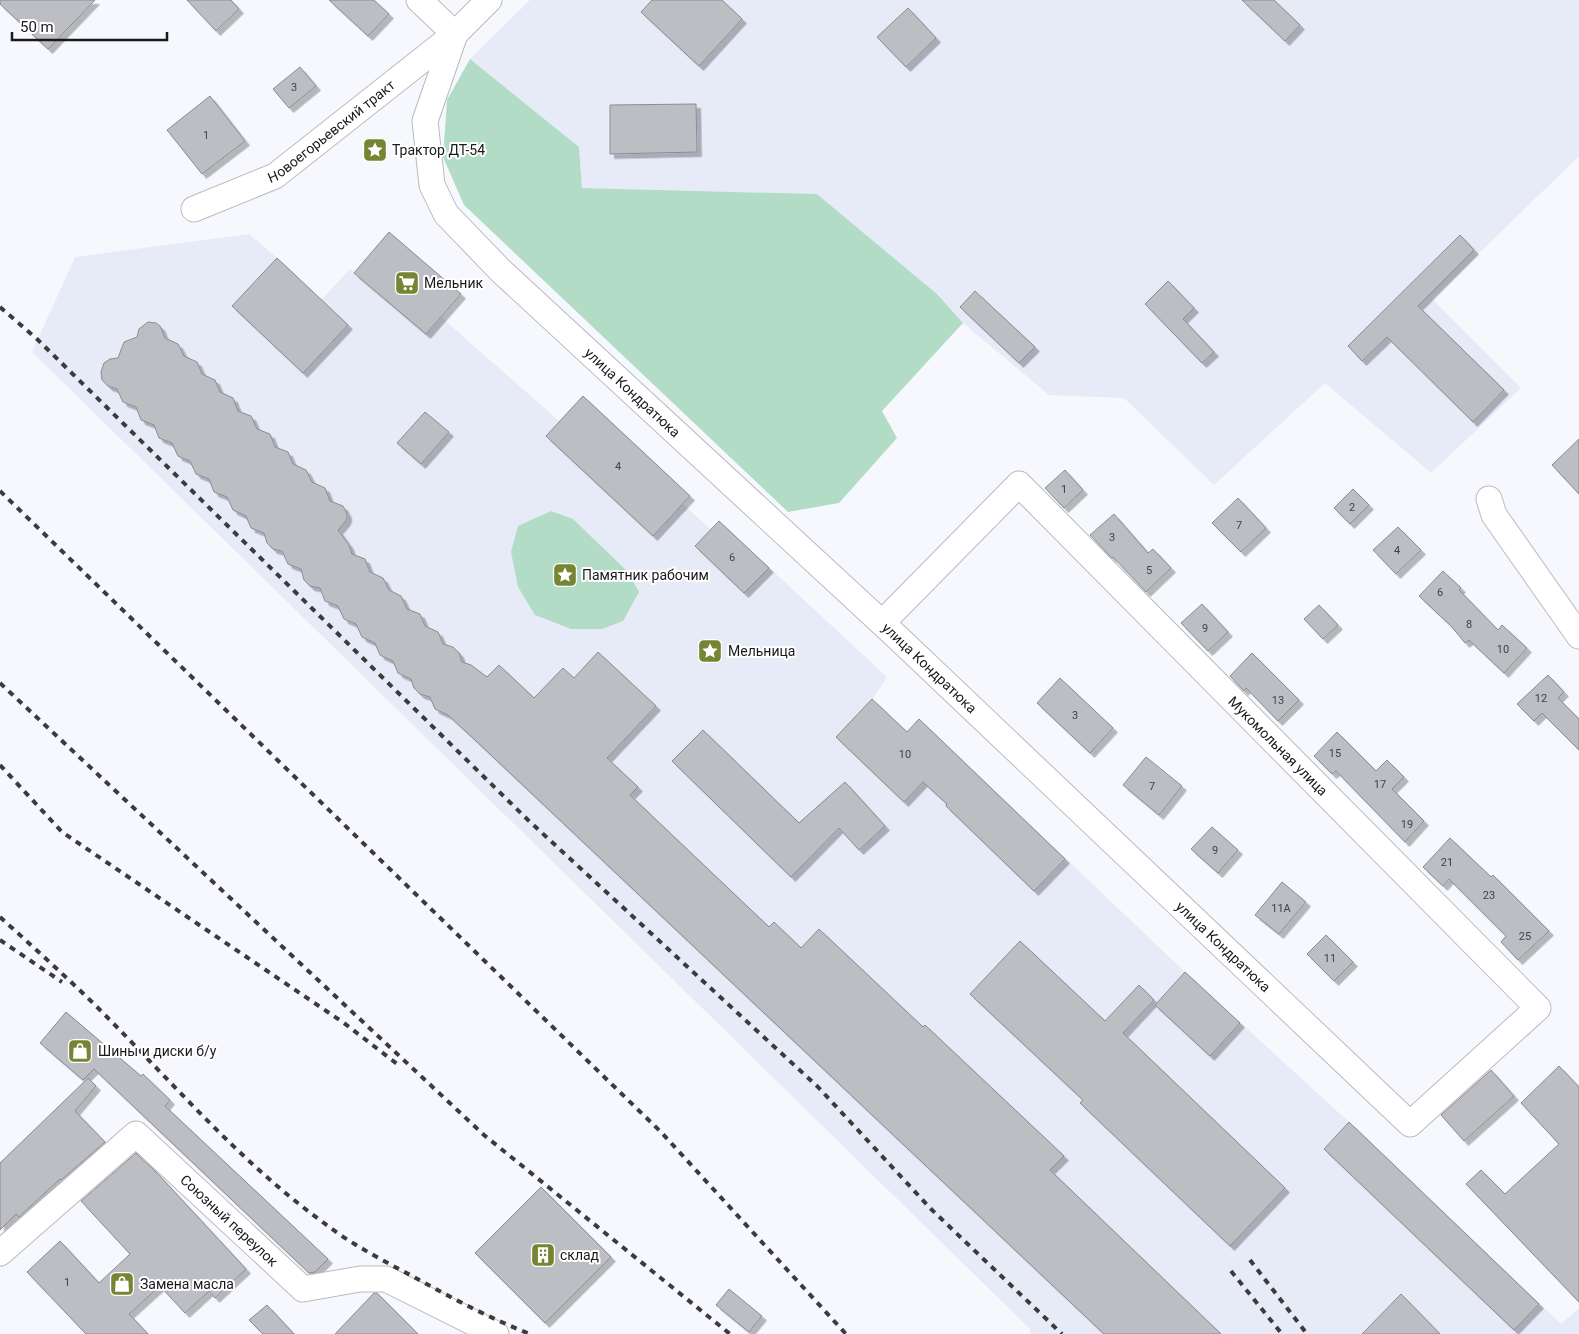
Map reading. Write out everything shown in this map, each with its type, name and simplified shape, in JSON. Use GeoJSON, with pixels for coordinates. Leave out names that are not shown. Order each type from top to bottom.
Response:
{"type":"FeatureCollection","features":[{"type":"Feature","properties":{"kind":"street"},"geometry":{"type":"LineString","coordinates":[[419,0],[455,34]]}},
{"type":"Feature","properties":{"kind":"street","name":"Новоегорьевский тракт"},"geometry":{"type":"LineString","coordinates":[[194,209],[274,176],[455,34],[489,0]]}},
{"type":"Feature","properties":{"kind":"street","name":"Новоегорьевский тракт"},"geometry":{"type":"LineString","coordinates":[[446,214],[432,185],[425,121],[455,34]]}},
{"type":"Feature","properties":{"kind":"street","name":"улица Кондратюка"},"geometry":{"type":"LineString","coordinates":[[446,214],[516,284],[882,623],[1410,1124]]}},
{"type":"Feature","properties":{"kind":"street","name":"Мукомольная улица"},"geometry":{"type":"LineString","coordinates":[[882,623],[1019,484],[1538,1008],[1410,1124]]}},
{"type":"Feature","properties":{"kind":"street"},"geometry":{"type":"LineString","coordinates":[[1489,499],[1494,515],[1579,636]]}},
{"type":"Feature","properties":{"kind":"street","name":"Союзный переулок"},"geometry":{"type":"LineString","coordinates":[[0,1253],[136,1134],[303,1290],[360,1279],[386,1279],[496,1334]]}},
{"type":"Feature","properties":{"kind":"shaded area"},"geometry":{"type":"Polygon","coordinates":[[[530,0],[1579,0],[1579,156],[1432,299],[1521,388],[1431,473],[1325,383],[1214,485],[1124,398],[1049,395],[963,323],[937,294],[817,194],[582,188],[579,147],[470,59],[530,0]]]}},
{"type":"Feature","properties":{"kind":"shaded area"},"geometry":{"type":"Polygon","coordinates":[[[249,234],[321,300],[350,269],[426,334],[441,317],[559,421],[583,396],[690,496],[683,504],[710,529],[719,521],[887,677],[872,700],[907,732],[919,719],[1185,972],[1349,1122],[1561,1324],[1579,1308],[1579,1334],[1030,1334],[1030,1329],[32,352],[75,257],[249,234]]]}},
{"type":"Feature","properties":{"kind":"green space"},"geometry":{"type":"Polygon","coordinates":[[[470,59],[579,147],[582,188],[817,194],[937,294],[963,323],[882,411],[897,438],[839,503],[788,512],[464,205],[443,157],[447,100],[470,59]]]}},
{"type":"Feature","properties":{"kind":"green space"},"geometry":{"type":"Polygon","coordinates":[[[551,511],[573,519],[628,572],[639,592],[623,621],[602,629],[571,629],[535,615],[518,587],[511,552],[518,526],[551,511]]]}},
{"type":"Feature","properties":{"kind":"building"},"geometry":{"type":"Polygon","coordinates":[[[0,0],[95,0],[48,49],[0,4],[0,0]]]}},
{"type":"Feature","properties":{"kind":"building"},"geometry":{"type":"Polygon","coordinates":[[[187,0],[231,0],[239,9],[216,31],[187,0]]]}},
{"type":"Feature","properties":{"kind":"building"},"geometry":{"type":"Polygon","coordinates":[[[329,0],[374,0],[389,14],[368,36],[329,0]]]}},
{"type":"Feature","properties":{"kind":"building"},"geometry":{"type":"Polygon","coordinates":[[[652,0],[722,0],[742,19],[699,66],[641,12],[652,0]]]}},
{"type":"Feature","properties":{"kind":"building"},"geometry":{"type":"Polygon","coordinates":[[[1242,0],[1274,0],[1300,25],[1285,41],[1242,0]]]}},
{"type":"Feature","properties":{"kind":"building"},"geometry":{"type":"Polygon","coordinates":[[[908,8],[936,38],[906,67],[877,37],[908,8]]]}},
{"type":"Feature","properties":{"kind":"building"},"geometry":{"type":"Polygon","coordinates":[[[300,67],[316,86],[289,108],[273,89],[300,67]]]}},
{"type":"Feature","properties":{"kind":"building"},"geometry":{"type":"Polygon","coordinates":[[[210,96],[245,141],[202,174],[167,130],[210,96]]]}},
{"type":"Feature","properties":{"kind":"building"},"geometry":{"type":"Polygon","coordinates":[[[696,104],[697,152],[610,154],[610,105],[696,104]]]}},
{"type":"Feature","properties":{"kind":"building","name":"Мельник"},"geometry":{"type":"Polygon","coordinates":[[[389,232],[461,294],[426,334],[354,273],[389,232]]]}},
{"type":"Feature","properties":{"kind":"building"},"geometry":{"type":"Polygon","coordinates":[[[1460,235],[1474,250],[1418,306],[1504,390],[1473,422],[1387,337],[1362,361],[1348,346],[1460,235]]]}},
{"type":"Feature","properties":{"kind":"building"},"geometry":{"type":"Polygon","coordinates":[[[277,258],[348,325],[303,373],[232,306],[277,258]]]}},
{"type":"Feature","properties":{"kind":"building"},"geometry":{"type":"Polygon","coordinates":[[[1168,281],[1194,308],[1183,319],[1214,352],[1202,363],[1145,304],[1168,281]]]}},
{"type":"Feature","properties":{"kind":"building"},"geometry":{"type":"Polygon","coordinates":[[[975,291],[1035,347],[1019,363],[960,307],[975,291]]]}},
{"type":"Feature","properties":{"kind":"building"},"geometry":{"type":"Polygon","coordinates":[[[148,322],[156,323],[160,326],[165,338],[178,344],[184,356],[197,362],[202,374],[215,380],[220,392],[233,398],[238,411],[251,416],[257,429],[270,434],[275,447],[288,452],[293,464],[306,470],[312,482],[325,488],[330,501],[343,506],[347,518],[338,530],[349,545],[352,554],[365,559],[370,572],[383,578],[389,590],[401,596],[407,609],[420,614],[425,626],[438,632],[443,644],[453,647],[459,653],[462,662],[471,665],[487,677],[499,665],[534,698],[563,668],[574,678],[598,652],[656,706],[607,758],[638,787],[630,795],[769,927],[774,922],[801,948],[819,929],[923,1027],[925,1025],[1064,1156],[1050,1170],[1221,1334],[1104,1334],[475,740],[448,715],[435,709],[430,697],[420,694],[414,688],[411,679],[398,673],[393,661],[380,655],[375,643],[362,637],[356,624],[344,619],[338,606],[325,601],[320,588],[310,586],[304,580],[301,569],[288,564],[282,551],[273,549],[267,543],[264,533],[251,528],[246,516],[233,510],[227,497],[214,492],[209,479],[196,474],[190,461],[178,456],[172,443],[159,438],[154,425],[141,420],[136,407],[123,402],[117,389],[108,386],[102,380],[101,372],[104,363],[110,359],[118,358],[124,342],[137,337],[139,329],[148,322]]]}},
{"type":"Feature","properties":{"kind":"building"},"geometry":{"type":"Polygon","coordinates":[[[583,396],[690,496],[653,536],[546,436],[583,396]]]}},
{"type":"Feature","properties":{"kind":"building"},"geometry":{"type":"Polygon","coordinates":[[[425,412],[449,432],[421,464],[397,443],[425,412]]]}},
{"type":"Feature","properties":{"kind":"building"},"geometry":{"type":"Polygon","coordinates":[[[1579,439],[1579,494],[1552,465],[1579,439]]]}},
{"type":"Feature","properties":{"kind":"building"},"geometry":{"type":"Polygon","coordinates":[[[1065,470],[1083,490],[1064,508],[1045,488],[1065,470]]]}},
{"type":"Feature","properties":{"kind":"building"},"geometry":{"type":"Polygon","coordinates":[[[1353,489],[1369,505],[1350,524],[1334,508],[1353,489]]]}},
{"type":"Feature","properties":{"kind":"building"},"geometry":{"type":"Polygon","coordinates":[[[1238,498],[1266,528],[1241,552],[1212,523],[1238,498]]]}},
{"type":"Feature","properties":{"kind":"building"},"geometry":{"type":"Polygon","coordinates":[[[1114,514],[1148,553],[1153,549],[1171,568],[1146,592],[1090,535],[1114,514]]]}},
{"type":"Feature","properties":{"kind":"building"},"geometry":{"type":"Polygon","coordinates":[[[719,521],[769,568],[744,593],[695,546],[719,521]]]}},
{"type":"Feature","properties":{"kind":"building"},"geometry":{"type":"Polygon","coordinates":[[[1398,527],[1421,550],[1396,574],[1373,550],[1398,527]]]}},
{"type":"Feature","properties":{"kind":"building"},"geometry":{"type":"Polygon","coordinates":[[[1443,571],[1461,588],[1459,590],[1498,630],[1502,625],[1527,648],[1504,673],[1469,640],[1465,643],[1451,626],[1419,596],[1443,571]]]}},
{"type":"Feature","properties":{"kind":"building"},"geometry":{"type":"Polygon","coordinates":[[[1202,604],[1228,632],[1208,651],[1181,623],[1202,604]]]}},
{"type":"Feature","properties":{"kind":"building"},"geometry":{"type":"Polygon","coordinates":[[[1319,605],[1338,625],[1323,639],[1304,619],[1319,605]]]}},
{"type":"Feature","properties":{"kind":"building"},"geometry":{"type":"Polygon","coordinates":[[[1252,653],[1299,700],[1278,721],[1246,688],[1244,691],[1230,676],[1252,653]]]}},
{"type":"Feature","properties":{"kind":"building"},"geometry":{"type":"Polygon","coordinates":[[[1548,675],[1564,692],[1558,698],[1579,719],[1579,750],[1542,713],[1534,721],[1517,704],[1548,675]]]}},
{"type":"Feature","properties":{"kind":"building"},"geometry":{"type":"Polygon","coordinates":[[[1060,678],[1113,728],[1090,753],[1037,703],[1060,678]]]}},
{"type":"Feature","properties":{"kind":"building"},"geometry":{"type":"Polygon","coordinates":[[[872,699],[907,732],[919,719],[1065,859],[1034,891],[923,782],[904,802],[836,737],[872,699]]]}},
{"type":"Feature","properties":{"kind":"building"},"geometry":{"type":"Polygon","coordinates":[[[703,730],[799,823],[845,782],[885,826],[859,850],[839,828],[791,877],[672,761],[703,730]]]}},
{"type":"Feature","properties":{"kind":"building"},"geometry":{"type":"Polygon","coordinates":[[[1337,732],[1376,771],[1387,760],[1404,777],[1392,789],[1424,821],[1405,842],[1336,771],[1332,774],[1314,756],[1337,732]]]}},
{"type":"Feature","properties":{"kind":"building"},"geometry":{"type":"Polygon","coordinates":[[[1146,757],[1182,786],[1159,815],[1123,785],[1146,757]]]}},
{"type":"Feature","properties":{"kind":"building"},"geometry":{"type":"Polygon","coordinates":[[[1212,827],[1238,850],[1218,873],[1191,849],[1212,827]]]}},
{"type":"Feature","properties":{"kind":"building"},"geometry":{"type":"Polygon","coordinates":[[[1450,838],[1491,877],[1493,875],[1549,931],[1518,960],[1501,942],[1506,936],[1449,879],[1443,886],[1423,867],[1450,838]]]}},
{"type":"Feature","properties":{"kind":"building"},"geometry":{"type":"Polygon","coordinates":[[[1282,882],[1306,902],[1279,934],[1255,915],[1282,882]]]}},
{"type":"Feature","properties":{"kind":"building"},"geometry":{"type":"Polygon","coordinates":[[[1326,935],[1353,962],[1334,981],[1307,954],[1326,935]]]}},
{"type":"Feature","properties":{"kind":"building"},"geometry":{"type":"Polygon","coordinates":[[[1020,941],[1105,1021],[1139,985],[1154,1000],[1123,1033],[1285,1188],[1230,1246],[1080,1103],[1083,1100],[970,994],[1020,941]]]}},
{"type":"Feature","properties":{"kind":"building"},"geometry":{"type":"Polygon","coordinates":[[[1185,972],[1240,1023],[1210,1056],[1155,1005],[1185,972]]]}},
{"type":"Feature","properties":{"kind":"building"},"geometry":{"type":"Polygon","coordinates":[[[66,1012],[141,1076],[143,1074],[170,1100],[165,1106],[328,1259],[315,1272],[309,1273],[94,1069],[83,1080],[40,1043],[66,1012]]]}},
{"type":"Feature","properties":{"kind":"building"},"geometry":{"type":"Polygon","coordinates":[[[1559,1066],[1579,1087],[1579,1302],[1466,1184],[1481,1170],[1505,1194],[1559,1144],[1521,1103],[1559,1066]]]}},
{"type":"Feature","properties":{"kind":"building"},"geometry":{"type":"Polygon","coordinates":[[[1491,1070],[1514,1096],[1464,1141],[1441,1115],[1491,1070]]]}},
{"type":"Feature","properties":{"kind":"building"},"geometry":{"type":"Polygon","coordinates":[[[88,1078],[96,1086],[75,1111],[105,1142],[60,1179],[19,1217],[16,1214],[0,1230],[0,1163],[88,1078]]]}},
{"type":"Feature","properties":{"kind":"building"},"geometry":{"type":"Polygon","coordinates":[[[1349,1122],[1539,1304],[1514,1330],[1324,1149],[1349,1122]]]}},
{"type":"Feature","properties":{"kind":"building"},"geometry":{"type":"Polygon","coordinates":[[[136,1153],[246,1269],[215,1298],[209,1291],[185,1313],[160,1286],[129,1314],[148,1334],[86,1334],[27,1272],[60,1241],[99,1283],[130,1254],[81,1201],[136,1153]]]}},
{"type":"Feature","properties":{"kind":"building","name":"склад"},"geometry":{"type":"Polygon","coordinates":[[[541,1187],[611,1257],[545,1323],[475,1253],[541,1187]]]}},
{"type":"Feature","properties":{"kind":"building"},"geometry":{"type":"Polygon","coordinates":[[[729,1289],[762,1316],[749,1332],[716,1305],[729,1289]]]}},
{"type":"Feature","properties":{"kind":"building"},"geometry":{"type":"Polygon","coordinates":[[[374,1293],[377,1293],[418,1334],[335,1334],[374,1293]]]}},
{"type":"Feature","properties":{"kind":"building"},"geometry":{"type":"Polygon","coordinates":[[[1401,1294],[1440,1334],[1362,1334],[1401,1294]]]}},
{"type":"Feature","properties":{"kind":"building"},"geometry":{"type":"Polygon","coordinates":[[[267,1305],[294,1334],[263,1334],[249,1320],[267,1305]]]}},
{"type":"Feature","properties":{"kind":"railway"},"geometry":{"type":"LineString","coordinates":[[0,307],[37,339],[528,820],[818,1087],[931,1209],[1062,1334]]}},
{"type":"Feature","properties":{"kind":"railway"},"geometry":{"type":"LineString","coordinates":[[0,491],[661,1132],[846,1334]]}},
{"type":"Feature","properties":{"kind":"railway"},"geometry":{"type":"LineString","coordinates":[[0,683],[484,1135],[730,1334]]}},
{"type":"Feature","properties":{"kind":"railway"},"geometry":{"type":"LineString","coordinates":[[0,765],[62,832],[344,1023],[401,1067]]}},
{"type":"Feature","properties":{"kind":"railway"},"geometry":{"type":"LineString","coordinates":[[0,917],[92,1002],[232,1145],[292,1198],[334,1231],[367,1251],[470,1307],[530,1334]]}},
{"type":"Feature","properties":{"kind":"railway"},"geometry":{"type":"LineString","coordinates":[[0,940],[62,982]]}},
{"type":"Feature","properties":{"kind":"railway"},"geometry":{"type":"LineString","coordinates":[[1250,1260],[1307,1334]]}},
{"type":"Feature","properties":{"kind":"railway"},"geometry":{"type":"LineString","coordinates":[[1231,1271],[1282,1334]]}},
{"type":"Feature","properties":{"kind":"place","name":"Трактор ДТ-54"},"geometry":{"type":"Point","coordinates":[375,150]}},
{"type":"Feature","properties":{"kind":"place","name":"Мельник"},"geometry":{"type":"Point","coordinates":[407,283]}},
{"type":"Feature","properties":{"kind":"place","name":"Памятник рабочим"},"geometry":{"type":"Point","coordinates":[565,575]}},
{"type":"Feature","properties":{"kind":"place","name":"Мельница"},"geometry":{"type":"Point","coordinates":[710,651]}},
{"type":"Feature","properties":{"kind":"place","name":"Шины и диски б/у"},"geometry":{"type":"Point","coordinates":[80,1051]}},
{"type":"Feature","properties":{"kind":"place","name":"склад"},"geometry":{"type":"Point","coordinates":[543,1255]}},
{"type":"Feature","properties":{"kind":"place","name":"Замена масла"},"geometry":{"type":"Point","coordinates":[122,1284]}}]}
